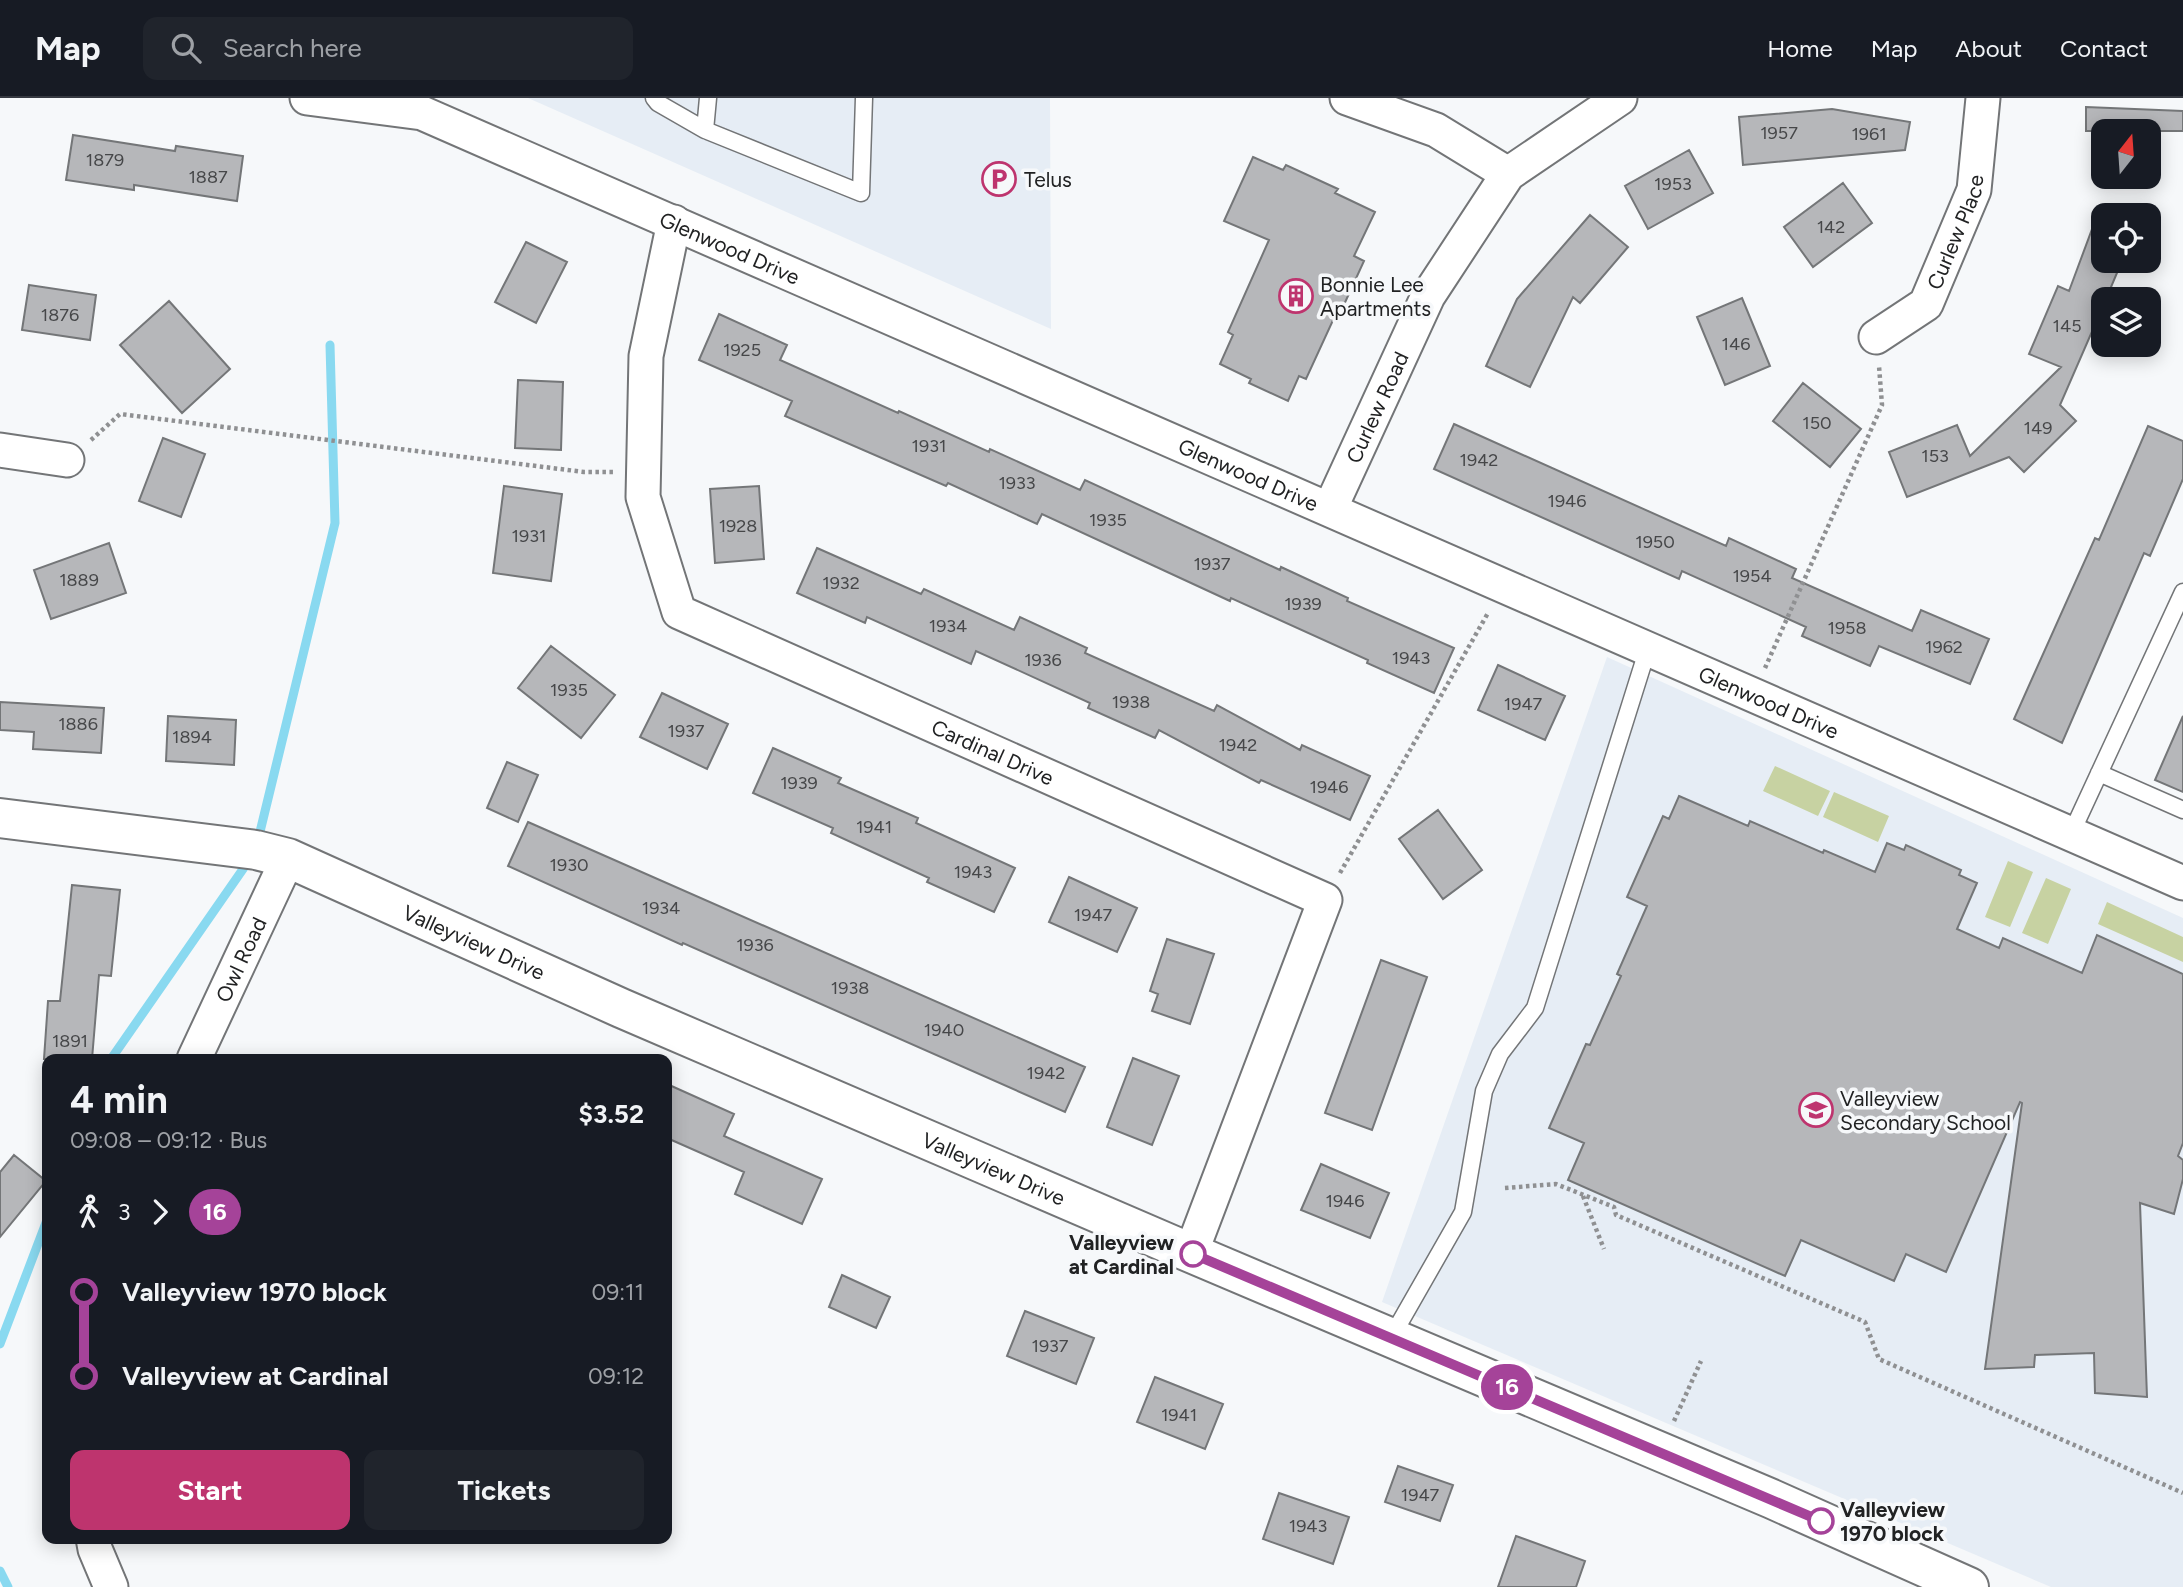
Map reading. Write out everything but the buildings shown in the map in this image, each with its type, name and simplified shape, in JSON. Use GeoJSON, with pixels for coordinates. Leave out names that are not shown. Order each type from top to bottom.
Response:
{"type":"FeatureCollection","features":[{"type":"Feature","properties":{"kind":"street","name":"Glenwood Drive"},"geometry":{"type":"LineString","coordinates":[[307,98],[422,113],[2183,883]]}},
{"type":"Feature","properties":{"kind":"street"},"geometry":{"type":"LineString","coordinates":[[1347,98],[1436,131],[1508,174]]}},
{"type":"Feature","properties":{"kind":"street","name":"Curlew Road"},"geometry":{"type":"LineString","coordinates":[[1330,509],[1428,296],[1508,174],[1620,98]]}},
{"type":"Feature","properties":{"kind":"street","name":"Curlew Place"},"geometry":{"type":"LineString","coordinates":[[1877,337],[1926,304],[1973,190],[1983,98]]}},
{"type":"Feature","properties":{"kind":"street","name":"Cardinal Drive"},"geometry":{"type":"LineString","coordinates":[[674,222],[646,356],[643,497],[679,612],[1325,901]]}},
{"type":"Feature","properties":{"kind":"street"},"geometry":{"type":"LineString","coordinates":[[0,450],[67,460]]}},
{"type":"Feature","properties":{"kind":"street","name":"Valleyview Drive"},"geometry":{"type":"LineString","coordinates":[[1,822],[256,850],[288,859],[633,1014],[1772,1499],[1969,1587]]}},
{"type":"Feature","properties":{"kind":"street","name":"Owl Road"},"geometry":{"type":"LineString","coordinates":[[196,1054],[288,859]]}},
{"type":"Feature","properties":{"kind":"street"},"geometry":{"type":"LineString","coordinates":[[1191,1253],[1325,901]]}},
{"type":"Feature","properties":{"kind":"street"},"geometry":{"type":"LineString","coordinates":[[94,1544],[111,1587]]}},
{"type":"Feature","properties":{"kind":"lane"},"geometry":{"type":"LineString","coordinates":[[654,98],[658,103],[705,130],[861,193],[864,98]]}},
{"type":"Feature","properties":{"kind":"lane"},"geometry":{"type":"LineString","coordinates":[[705,130],[708,98]]}},
{"type":"Feature","properties":{"kind":"lane"},"geometry":{"type":"LineString","coordinates":[[2071,834],[2183,592]]}},
{"type":"Feature","properties":{"kind":"lane"},"geometry":{"type":"LineString","coordinates":[[1391,1338],[1463,1212],[1484,1091],[1500,1054],[1535,1008],[1648,648]]}},
{"type":"Feature","properties":{"kind":"lane"},"geometry":{"type":"LineString","coordinates":[[2099,773],[2183,810]]}},
{"type":"Feature","properties":{"kind":"path"},"geometry":{"type":"LineString","coordinates":[[1753,694],[1882,405],[1877,337]]}},
{"type":"Feature","properties":{"kind":"path"},"geometry":{"type":"LineString","coordinates":[[67,460],[120,414],[584,472],[643,473]]}},
{"type":"Feature","properties":{"kind":"path"},"geometry":{"type":"LineString","coordinates":[[1325,901],[1504,585]]}},
{"type":"Feature","properties":{"kind":"path"},"geometry":{"type":"LineString","coordinates":[[1505,1188],[1556,1184],[1614,1207],[1616,1215],[1865,1322],[1879,1359],[2183,1493]]}},
{"type":"Feature","properties":{"kind":"path"},"geometry":{"type":"LineString","coordinates":[[1583,1195],[1604,1249]]}},
{"type":"Feature","properties":{"kind":"path"},"geometry":{"type":"LineString","coordinates":[[1671,1428],[1701,1362]]}},
{"type":"Feature","properties":{"kind":"shaded area"},"geometry":{"type":"Polygon","coordinates":[[[528,98],[1050,98],[1051,329],[528,98]]]}},
{"type":"Feature","properties":{"kind":"shaded area","name":"Valleyview Secondary School"},"geometry":{"type":"Polygon","coordinates":[[[1607,657],[2183,918],[2183,1587],[2051,1587],[1382,1302],[1607,657]]]}},
{"type":"Feature","properties":{"kind":"green space"},"geometry":{"type":"Polygon","coordinates":[[[1775,766],[1830,791],[1818,816],[1763,791],[1775,766]]]}},
{"type":"Feature","properties":{"kind":"green space"},"geometry":{"type":"Polygon","coordinates":[[[1834,792],[1889,816],[1878,842],[1823,817],[1834,792]]]}},
{"type":"Feature","properties":{"kind":"green space"},"geometry":{"type":"Polygon","coordinates":[[[2008,861],[2033,872],[2010,927],[1985,917],[2008,861]]]}},
{"type":"Feature","properties":{"kind":"green space"},"geometry":{"type":"Polygon","coordinates":[[[2046,878],[2071,889],[2048,944],[2022,933],[2046,878]]]}},
{"type":"Feature","properties":{"kind":"green space"},"geometry":{"type":"Polygon","coordinates":[[[2107,902],[2183,937],[2183,962],[2098,924],[2107,902]]]}},
{"type":"Feature","properties":{"kind":"waterway"},"geometry":{"type":"LineString","coordinates":[[258,840],[335,523],[330,345]]}},
{"type":"Feature","properties":{"kind":"waterway"},"geometry":{"type":"LineString","coordinates":[[114,1054],[250,859]]}},
{"type":"Feature","properties":{"kind":"waterway"},"geometry":{"type":"LineString","coordinates":[[0,1344],[42,1233]]}},
{"type":"Feature","properties":{"kind":"waterway"},"geometry":{"type":"LineString","coordinates":[[0,1571],[8,1587]]}},
{"type":"Feature","properties":{"kind":"bus line","name":"16"},"geometry":{"type":"LineString","coordinates":[[1193,1254],[1821,1521]]}},
{"type":"Feature","properties":{"kind":"place","name":"Telus"},"geometry":{"type":"Point","coordinates":[999,179]}},
{"type":"Feature","properties":{"kind":"place","name":"Bonnie Lee Apartments"},"geometry":{"type":"Point","coordinates":[1296,296]}},
{"type":"Feature","properties":{"kind":"place","name":"Valleyview Secondary School"},"geometry":{"type":"Point","coordinates":[1816,1110]}},
{"type":"Feature","properties":{"kind":"place","name":"Valleyview at Cardinal"},"geometry":{"type":"Point","coordinates":[1193,1254]}},
{"type":"Feature","properties":{"kind":"place","name":"Valleyview 1970 block"},"geometry":{"type":"Point","coordinates":[1821,1521]}}]}
